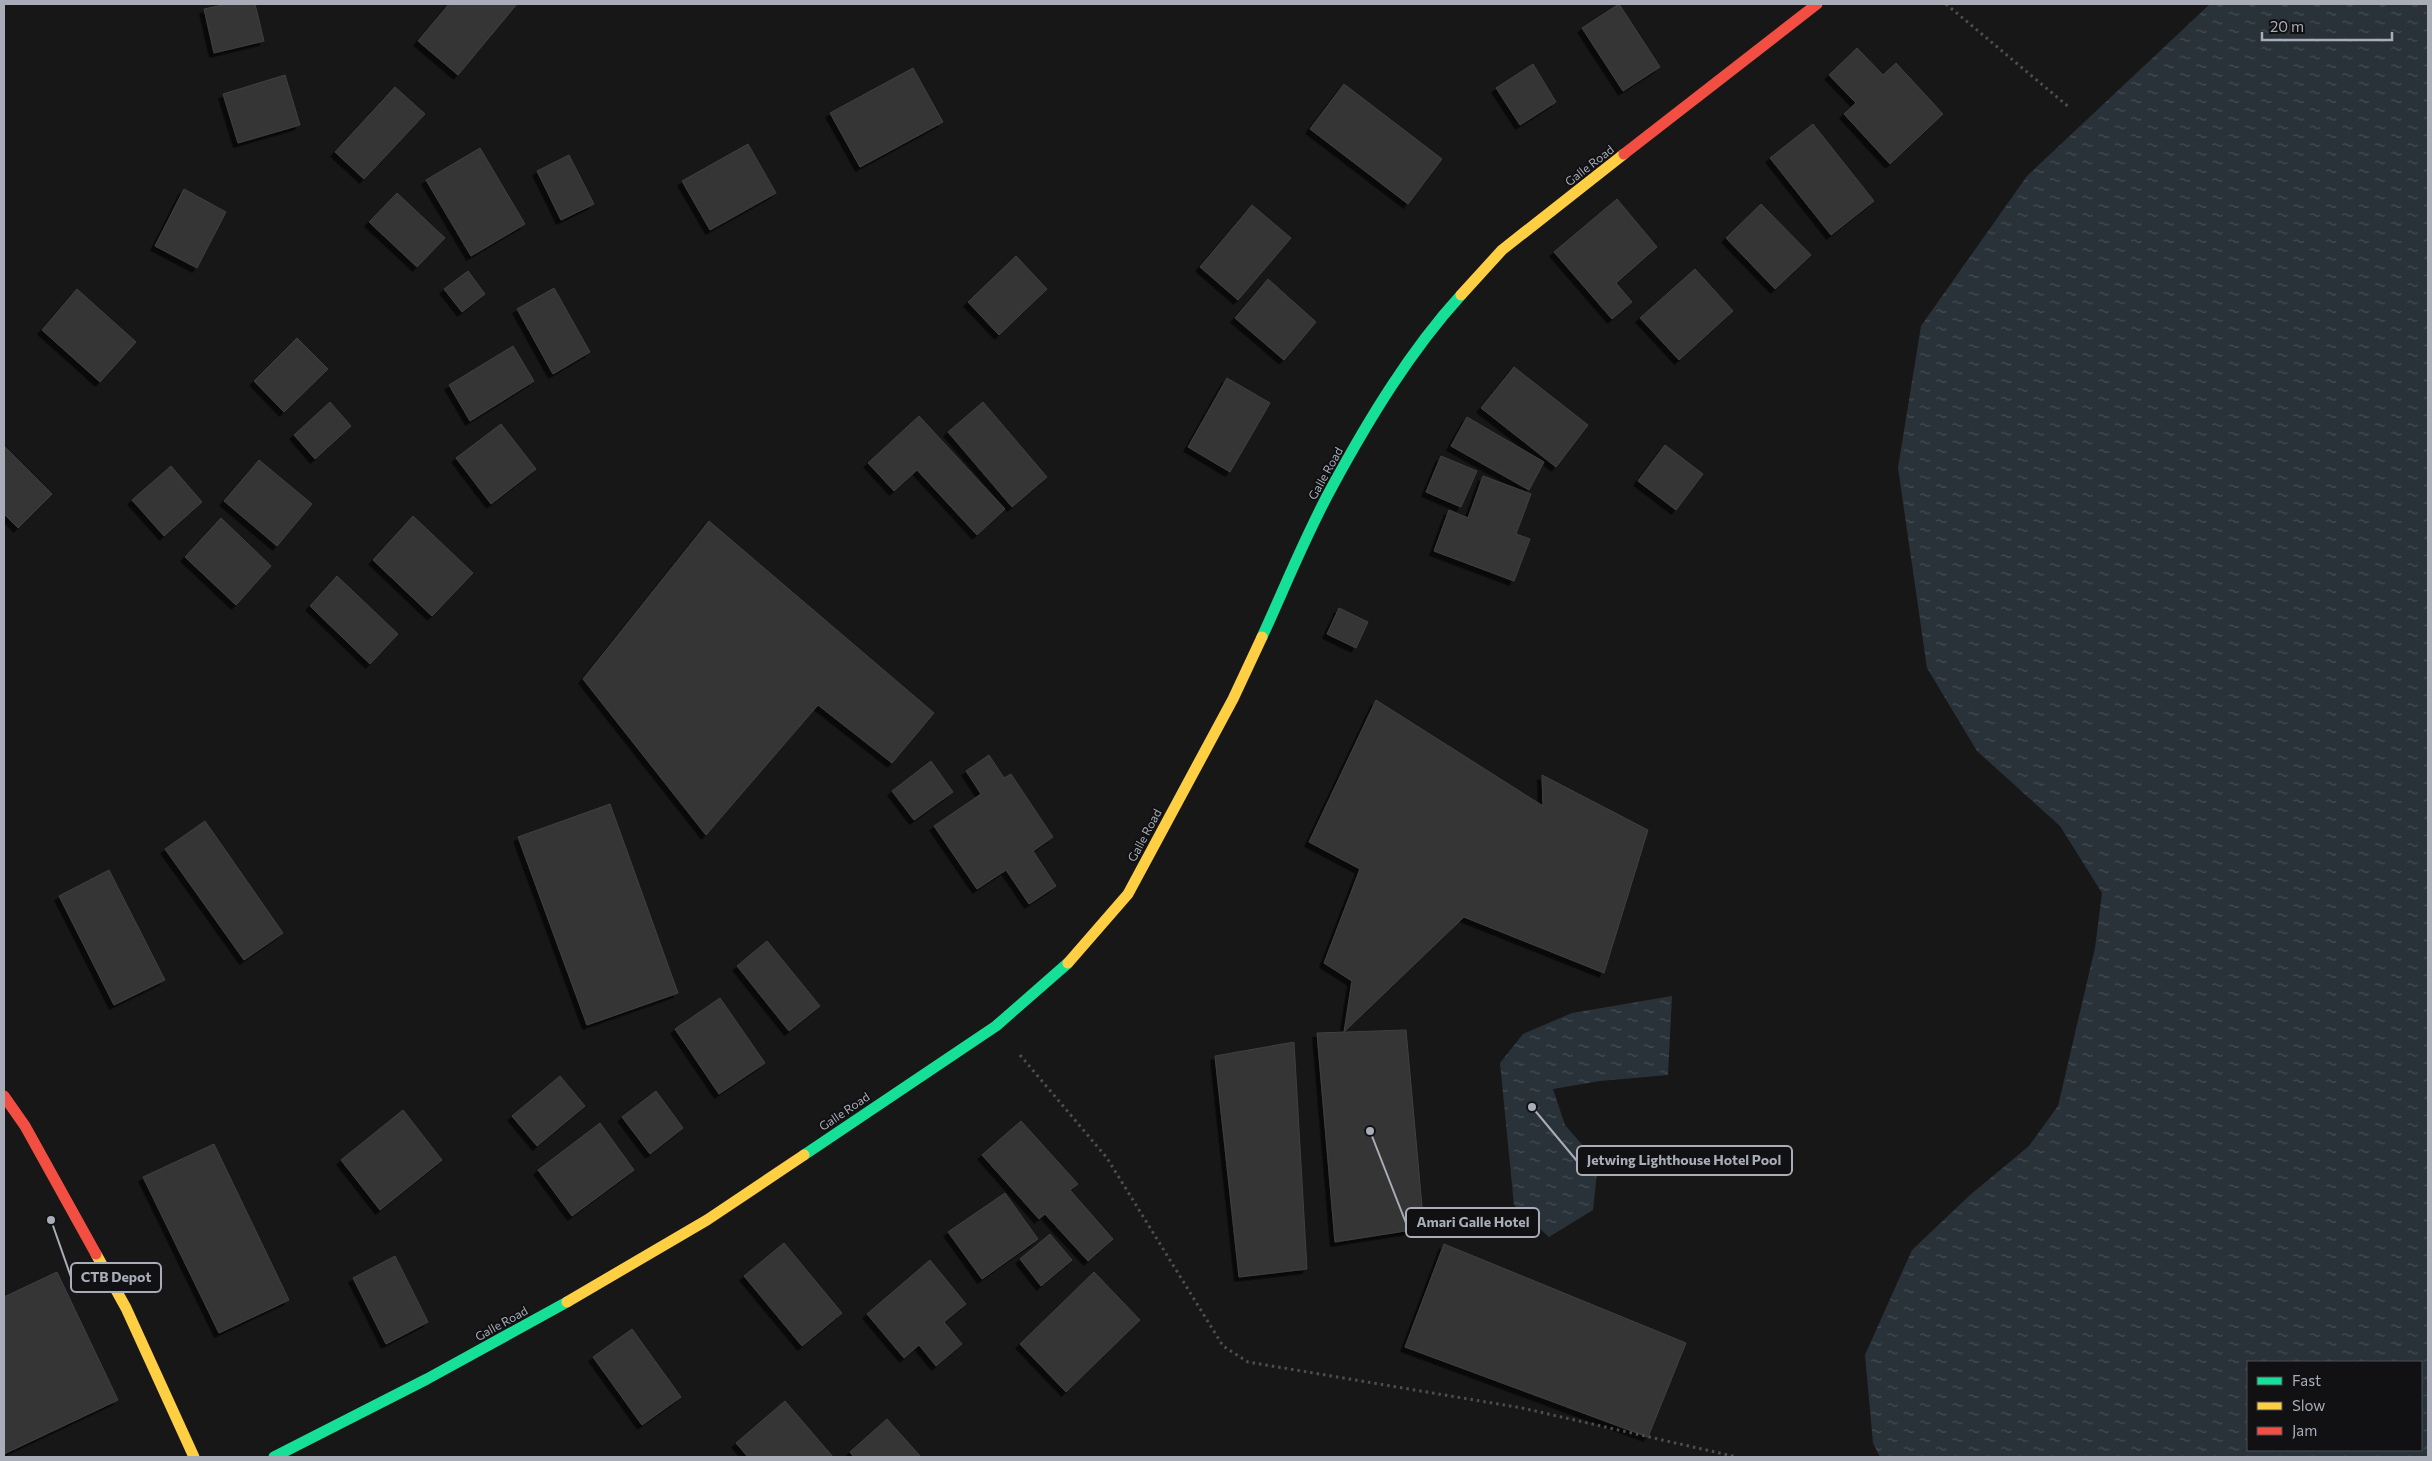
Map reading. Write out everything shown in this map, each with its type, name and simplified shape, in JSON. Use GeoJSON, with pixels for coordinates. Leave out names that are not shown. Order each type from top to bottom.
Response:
{"type":"FeatureCollection","features":[{"type":"Feature","properties":{"kind":"main road","name":"Galle Road"},"geometry":{"type":"LineString","coordinates":[[274,1457],[427,1380],[567,1302],[707,1220],[996,1026],[1065,967],[1128,894],[1232,699],[1332,486],[1382,402],[1446,312],[1502,250],[1817,4]]}},
{"type":"Feature","properties":{"kind":"main road"},"geometry":{"type":"LineString","coordinates":[[4,1096],[25,1126],[126,1308],[194,1457]]}},
{"type":"Feature","properties":{"kind":"path"},"geometry":{"type":"LineString","coordinates":[[1946,4],[2070,108]]}},
{"type":"Feature","properties":{"kind":"path"},"geometry":{"type":"LineString","coordinates":[[996,1026],[1107,1158],[1223,1346],[1248,1362],[1522,1408],[1737,1457]]}},
{"type":"Feature","properties":{"kind":"water"},"geometry":{"type":"Polygon","coordinates":[[[2210,4],[2428,4],[2428,1457],[1880,1457],[1873,1443],[1865,1355],[1912,1250],[1970,1195],[2029,1146],[2058,1106],[2095,948],[2102,893],[2060,826],[1977,751],[1927,668],[1898,468],[1921,326],[2027,176],[2210,4]]]}},
{"type":"Feature","properties":{"kind":"water"},"geometry":{"type":"Polygon","coordinates":[[[1672,996],[1668,1075],[1600,1081],[1553,1089],[1565,1125],[1598,1163],[1593,1210],[1549,1237],[1514,1205],[1500,1063],[1523,1034],[1572,1013],[1672,996]]]}},
{"type":"Feature","properties":{"kind":"building"},"geometry":{"type":"Polygon","coordinates":[[[227,4],[255,4],[264,41],[214,53],[204,9],[227,4]]]}},
{"type":"Feature","properties":{"kind":"building"},"geometry":{"type":"Polygon","coordinates":[[[449,4],[517,4],[458,75],[418,41],[449,4]]]}},
{"type":"Feature","properties":{"kind":"building"},"geometry":{"type":"Polygon","coordinates":[[[1619,4],[1660,67],[1623,91],[1582,28],[1619,4]]]}},
{"type":"Feature","properties":{"kind":"building"},"geometry":{"type":"Polygon","coordinates":[[[1857,48],[1883,75],[1896,63],[1943,114],[1890,164],[1844,114],[1856,103],[1829,75],[1857,48]]]}},
{"type":"Feature","properties":{"kind":"building"},"geometry":{"type":"Polygon","coordinates":[[[1533,64],[1556,102],[1520,125],[1496,88],[1533,64]]]}},
{"type":"Feature","properties":{"kind":"building"},"geometry":{"type":"Polygon","coordinates":[[[913,68],[943,122],[860,167],[830,113],[913,68]]]}},
{"type":"Feature","properties":{"kind":"building"},"geometry":{"type":"Polygon","coordinates":[[[285,75],[300,125],[238,143],[223,94],[285,75]]]}},
{"type":"Feature","properties":{"kind":"building"},"geometry":{"type":"Polygon","coordinates":[[[1344,84],[1442,159],[1408,204],[1310,129],[1344,84]]]}},
{"type":"Feature","properties":{"kind":"building"},"geometry":{"type":"Polygon","coordinates":[[[395,87],[425,114],[364,179],[335,152],[395,87]]]}},
{"type":"Feature","properties":{"kind":"building"},"geometry":{"type":"Polygon","coordinates":[[[1813,124],[1874,201],[1831,235],[1770,158],[1813,124]]]}},
{"type":"Feature","properties":{"kind":"building"},"geometry":{"type":"Polygon","coordinates":[[[748,144],[776,193],[710,230],[682,181],[748,144]]]}},
{"type":"Feature","properties":{"kind":"building"},"geometry":{"type":"Polygon","coordinates":[[[480,148],[525,224],[471,256],[426,180],[480,148]]]}},
{"type":"Feature","properties":{"kind":"building"},"geometry":{"type":"Polygon","coordinates":[[[569,155],[594,204],[561,220],[537,171],[569,155]]]}},
{"type":"Feature","properties":{"kind":"building"},"geometry":{"type":"Polygon","coordinates":[[[184,189],[226,212],[197,268],[155,246],[184,189]]]}},
{"type":"Feature","properties":{"kind":"building"},"geometry":{"type":"Polygon","coordinates":[[[397,193],[445,238],[417,267],[369,222],[397,193]]]}},
{"type":"Feature","properties":{"kind":"building"},"geometry":{"type":"Polygon","coordinates":[[[1617,199],[1657,247],[1616,283],[1632,302],[1612,319],[1554,252],[1617,199]]]}},
{"type":"Feature","properties":{"kind":"building"},"geometry":{"type":"Polygon","coordinates":[[[1761,204],[1811,255],[1775,289],[1726,238],[1761,204]]]}},
{"type":"Feature","properties":{"kind":"building"},"geometry":{"type":"Polygon","coordinates":[[[1252,205],[1291,238],[1238,300],[1200,267],[1252,205]]]}},
{"type":"Feature","properties":{"kind":"building"},"geometry":{"type":"Polygon","coordinates":[[[1016,256],[1047,289],[999,335],[968,302],[1016,256]]]}},
{"type":"Feature","properties":{"kind":"building"},"geometry":{"type":"Polygon","coordinates":[[[1695,269],[1733,311],[1679,360],[1640,318],[1695,269]]]}},
{"type":"Feature","properties":{"kind":"building"},"geometry":{"type":"Polygon","coordinates":[[[468,271],[485,294],[462,312],[444,289],[468,271]]]}},
{"type":"Feature","properties":{"kind":"building"},"geometry":{"type":"Polygon","coordinates":[[[1268,279],[1316,322],[1284,360],[1235,318],[1268,279]]]}},
{"type":"Feature","properties":{"kind":"building"},"geometry":{"type":"Polygon","coordinates":[[[554,288],[590,352],[553,374],[517,309],[554,288]]]}},
{"type":"Feature","properties":{"kind":"building"},"geometry":{"type":"Polygon","coordinates":[[[77,289],[136,342],[100,382],[42,330],[77,289]]]}},
{"type":"Feature","properties":{"kind":"building"},"geometry":{"type":"Polygon","coordinates":[[[297,338],[328,369],[284,412],[254,381],[297,338]]]}},
{"type":"Feature","properties":{"kind":"building"},"geometry":{"type":"Polygon","coordinates":[[[513,346],[534,381],[470,421],[449,385],[513,346]]]}},
{"type":"Feature","properties":{"kind":"building"},"geometry":{"type":"Polygon","coordinates":[[[1514,367],[1588,425],[1556,467],[1481,408],[1514,367]]]}},
{"type":"Feature","properties":{"kind":"building"},"geometry":{"type":"Polygon","coordinates":[[[1227,378],[1270,403],[1230,472],[1188,447],[1227,378]]]}},
{"type":"Feature","properties":{"kind":"building"},"geometry":{"type":"Polygon","coordinates":[[[330,402],[351,426],[315,459],[294,435],[330,402]]]}},
{"type":"Feature","properties":{"kind":"building"},"geometry":{"type":"Polygon","coordinates":[[[983,402],[1047,477],[1012,507],[948,432],[983,402]]]}},
{"type":"Feature","properties":{"kind":"building"},"geometry":{"type":"Polygon","coordinates":[[[919,416],[1005,509],[977,535],[917,470],[894,491],[868,463],[919,416]]]}},
{"type":"Feature","properties":{"kind":"building"},"geometry":{"type":"Polygon","coordinates":[[[1467,417],[1544,462],[1529,490],[1451,446],[1467,417]]]}},
{"type":"Feature","properties":{"kind":"building"},"geometry":{"type":"Polygon","coordinates":[[[501,424],[536,469],[491,504],[456,458],[501,424]]]}},
{"type":"Feature","properties":{"kind":"building"},"geometry":{"type":"Polygon","coordinates":[[[1665,445],[1703,474],[1676,510],[1638,481],[1665,445]]]}},
{"type":"Feature","properties":{"kind":"building"},"geometry":{"type":"Polygon","coordinates":[[[4,446],[52,494],[18,528],[4,514],[4,446]]]}},
{"type":"Feature","properties":{"kind":"building"},"geometry":{"type":"Polygon","coordinates":[[[1441,456],[1477,471],[1461,507],[1426,492],[1441,456]]]}},
{"type":"Feature","properties":{"kind":"building"},"geometry":{"type":"Polygon","coordinates":[[[259,460],[312,504],[277,546],[224,501],[259,460]]]}},
{"type":"Feature","properties":{"kind":"building"},"geometry":{"type":"Polygon","coordinates":[[[171,466],[202,502],[164,536],[132,500],[171,466]]]}},
{"type":"Feature","properties":{"kind":"building"},"geometry":{"type":"Polygon","coordinates":[[[1483,476],[1531,494],[1516,534],[1530,539],[1514,581],[1434,551],[1449,510],[1468,518],[1483,476]]]}},
{"type":"Feature","properties":{"kind":"building"},"geometry":{"type":"Polygon","coordinates":[[[413,516],[473,573],[432,616],[373,560],[413,516]]]}},
{"type":"Feature","properties":{"kind":"building"},"geometry":{"type":"Polygon","coordinates":[[[221,518],[271,566],[236,605],[185,557],[221,518]]]}},
{"type":"Feature","properties":{"kind":"building"},"geometry":{"type":"Polygon","coordinates":[[[709,521],[934,713],[892,763],[818,705],[706,835],[583,679],[709,521]]]}},
{"type":"Feature","properties":{"kind":"building"},"geometry":{"type":"Polygon","coordinates":[[[337,576],[398,634],[370,664],[310,606],[337,576]]]}},
{"type":"Feature","properties":{"kind":"building"},"geometry":{"type":"Polygon","coordinates":[[[1339,608],[1368,622],[1356,648],[1327,634],[1339,608]]]}},
{"type":"Feature","properties":{"kind":"building"},"geometry":{"type":"Polygon","coordinates":[[[1376,700],[1543,806],[1542,775],[1648,830],[1604,973],[1464,917],[1344,1032],[1352,981],[1324,963],[1360,869],[1309,842],[1376,700]]]}},
{"type":"Feature","properties":{"kind":"building"},"geometry":{"type":"Polygon","coordinates":[[[989,755],[1004,778],[1011,774],[1053,837],[1033,851],[1056,886],[1029,904],[1006,870],[977,889],[934,826],[981,794],[966,771],[989,755]]]}},
{"type":"Feature","properties":{"kind":"building"},"geometry":{"type":"Polygon","coordinates":[[[931,761],[953,792],[914,820],[892,791],[931,761]]]}},
{"type":"Feature","properties":{"kind":"building"},"geometry":{"type":"Polygon","coordinates":[[[610,804],[678,993],[587,1025],[518,837],[610,804]]]}},
{"type":"Feature","properties":{"kind":"building"},"geometry":{"type":"Polygon","coordinates":[[[205,821],[283,933],[244,960],[165,849],[205,821]]]}},
{"type":"Feature","properties":{"kind":"building"},"geometry":{"type":"Polygon","coordinates":[[[109,870],[165,980],[114,1005],[59,896],[109,870]]]}},
{"type":"Feature","properties":{"kind":"building"},"geometry":{"type":"Polygon","coordinates":[[[767,941],[820,1006],[789,1031],[737,966],[767,941]]]}},
{"type":"Feature","properties":{"kind":"building"},"geometry":{"type":"Polygon","coordinates":[[[720,998],[765,1063],[719,1094],[675,1029],[720,998]]]}},
{"type":"Feature","properties":{"kind":"building"},"geometry":{"type":"Polygon","coordinates":[[[1406,1030],[1424,1228],[1335,1242],[1317,1033],[1406,1030]]]}},
{"type":"Feature","properties":{"kind":"building"},"geometry":{"type":"Polygon","coordinates":[[[1294,1042],[1307,1269],[1239,1277],[1215,1056],[1294,1042]]]}},
{"type":"Feature","properties":{"kind":"building"},"geometry":{"type":"Polygon","coordinates":[[[560,1076],[585,1106],[537,1146],[512,1116],[560,1076]]]}},
{"type":"Feature","properties":{"kind":"building"},"geometry":{"type":"Polygon","coordinates":[[[656,1091],[683,1128],[650,1154],[622,1117],[656,1091]]]}},
{"type":"Feature","properties":{"kind":"building"},"geometry":{"type":"Polygon","coordinates":[[[403,1110],[442,1160],[380,1210],[341,1160],[403,1110]]]}},
{"type":"Feature","properties":{"kind":"building"},"geometry":{"type":"Polygon","coordinates":[[[1021,1121],[1078,1184],[1070,1190],[1113,1239],[1088,1261],[1045,1214],[1039,1219],[982,1155],[1021,1121]]]}},
{"type":"Feature","properties":{"kind":"building"},"geometry":{"type":"Polygon","coordinates":[[[600,1123],[634,1170],[572,1216],[538,1170],[600,1123]]]}},
{"type":"Feature","properties":{"kind":"building"},"geometry":{"type":"Polygon","coordinates":[[[214,1144],[289,1300],[219,1333],[143,1177],[214,1144]]]}},
{"type":"Feature","properties":{"kind":"building"},"geometry":{"type":"Polygon","coordinates":[[[1005,1193],[1038,1239],[982,1279],[948,1232],[1005,1193]]]}},
{"type":"Feature","properties":{"kind":"building"},"geometry":{"type":"Polygon","coordinates":[[[1050,1234],[1072,1260],[1041,1286],[1020,1259],[1050,1234]]]}},
{"type":"Feature","properties":{"kind":"building"},"geometry":{"type":"Polygon","coordinates":[[[784,1243],[842,1313],[802,1346],[744,1276],[784,1243]]]}},
{"type":"Feature","properties":{"kind":"building"},"geometry":{"type":"Polygon","coordinates":[[[1444,1244],[1686,1343],[1648,1437],[1405,1347],[1444,1244]]]}},
{"type":"Feature","properties":{"kind":"building"},"geometry":{"type":"Polygon","coordinates":[[[395,1256],[428,1322],[386,1344],[353,1278],[395,1256]]]}},
{"type":"Feature","properties":{"kind":"building"},"geometry":{"type":"Polygon","coordinates":[[[930,1260],[966,1304],[944,1322],[962,1344],[936,1366],[919,1345],[904,1358],[867,1314],[930,1260]]]}},
{"type":"Feature","properties":{"kind":"building"},"geometry":{"type":"Polygon","coordinates":[[[57,1272],[118,1400],[4,1454],[4,1297],[57,1272]]]}},
{"type":"Feature","properties":{"kind":"building"},"geometry":{"type":"Polygon","coordinates":[[[1094,1272],[1140,1320],[1066,1392],[1020,1344],[1094,1272]]]}},
{"type":"Feature","properties":{"kind":"building"},"geometry":{"type":"Polygon","coordinates":[[[632,1329],[681,1397],[642,1425],[593,1357],[632,1329]]]}},
{"type":"Feature","properties":{"kind":"building"},"geometry":{"type":"Polygon","coordinates":[[[785,1401],[833,1457],[748,1457],[736,1443],[785,1401]]]}},
{"type":"Feature","properties":{"kind":"building"},"geometry":{"type":"Polygon","coordinates":[[[887,1419],[921,1457],[854,1457],[850,1452],[887,1419]]]}},
{"type":"Feature","properties":{"kind":"traffic: fast"},"geometry":{"type":"LineString","coordinates":[[1262,637],[1314,522],[1361,435],[1408,362],[1461,295]]}},
{"type":"Feature","properties":{"kind":"traffic: fast"},"geometry":{"type":"LineString","coordinates":[[804,1155],[996,1026],[1068,963]]}},
{"type":"Feature","properties":{"kind":"traffic: fast"},"geometry":{"type":"LineString","coordinates":[[274,1457],[427,1379],[567,1302]]}},
{"type":"Feature","properties":{"kind":"traffic: slow"},"geometry":{"type":"LineString","coordinates":[[1461,295],[1502,250],[1624,154]]}},
{"type":"Feature","properties":{"kind":"traffic: slow"},"geometry":{"type":"LineString","coordinates":[[1068,963],[1128,894],[1233,699],[1262,637]]}},
{"type":"Feature","properties":{"kind":"traffic: slow"},"geometry":{"type":"LineString","coordinates":[[567,1302],[707,1220],[804,1155]]}},
{"type":"Feature","properties":{"kind":"traffic: slow"},"geometry":{"type":"LineString","coordinates":[[96,1254],[126,1308],[194,1457]]}},
{"type":"Feature","properties":{"kind":"traffic: jam"},"geometry":{"type":"LineString","coordinates":[[1624,154],[1817,4]]}},
{"type":"Feature","properties":{"kind":"traffic: jam"},"geometry":{"type":"LineString","coordinates":[[4,1096],[25,1126],[96,1254]]}},
{"type":"Feature","properties":{"kind":"place","name":"Jetwing Lighthouse Hotel Pool"},"geometry":{"type":"Point","coordinates":[1532,1107]}},
{"type":"Feature","properties":{"kind":"place","name":"Amari Galle Hotel"},"geometry":{"type":"Point","coordinates":[1370,1131]}},
{"type":"Feature","properties":{"kind":"place","name":"CTB Depot"},"geometry":{"type":"Point","coordinates":[51,1220]}}]}
